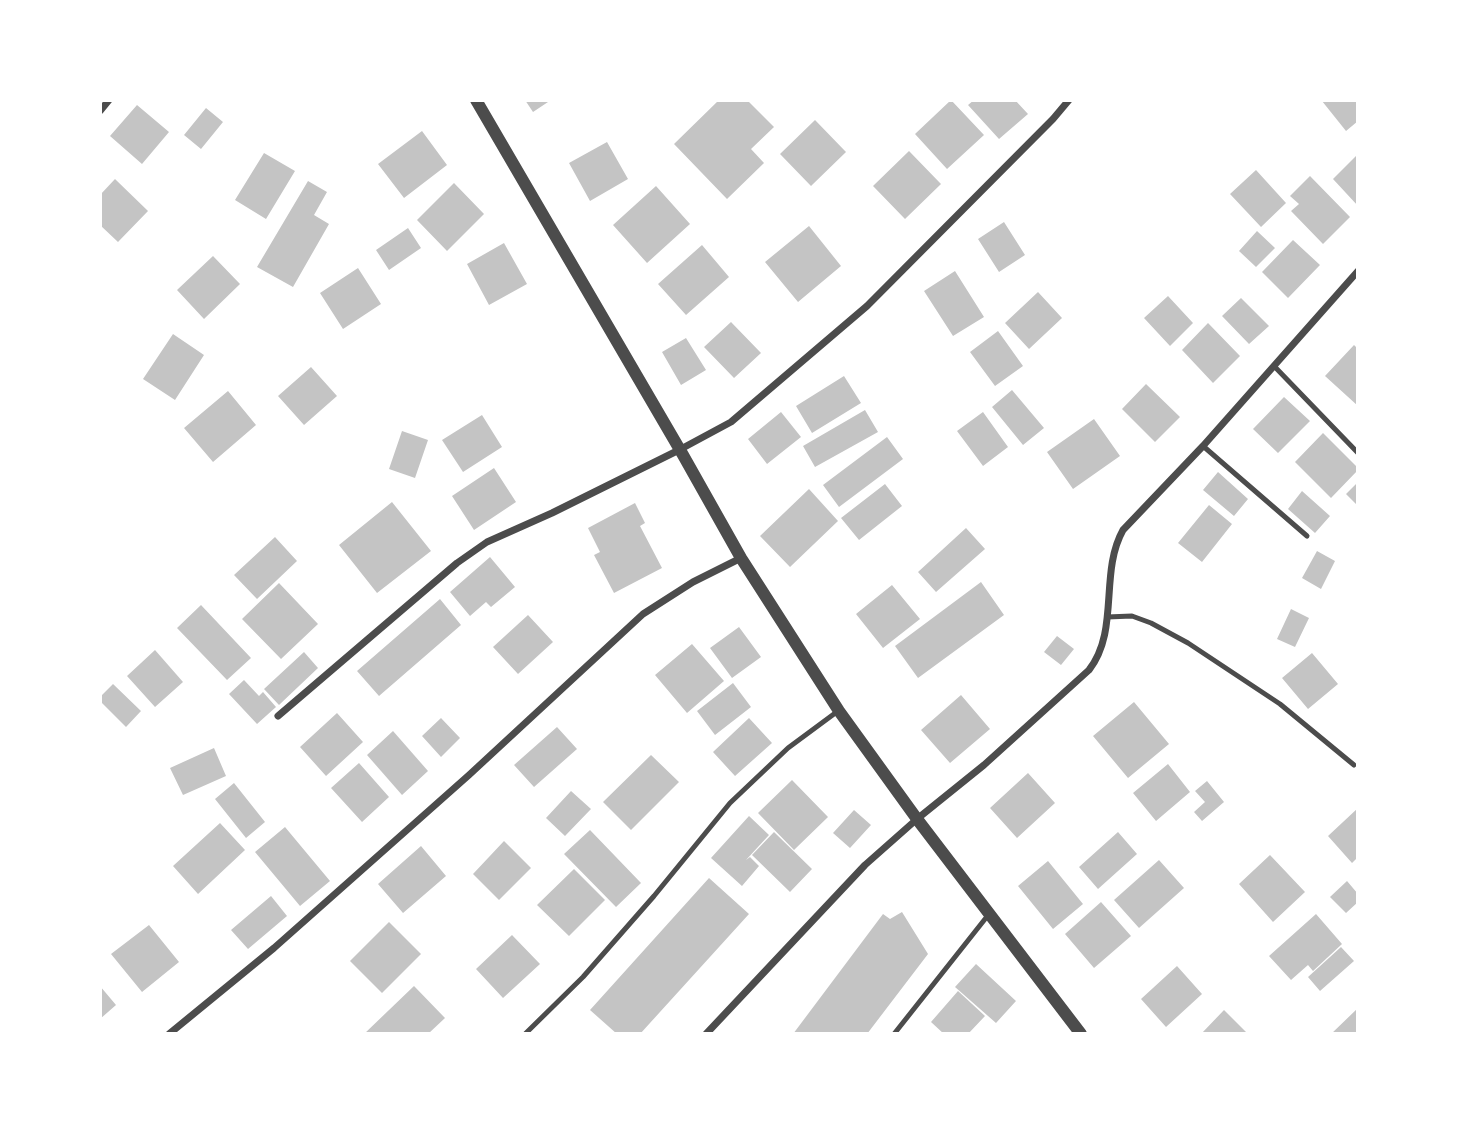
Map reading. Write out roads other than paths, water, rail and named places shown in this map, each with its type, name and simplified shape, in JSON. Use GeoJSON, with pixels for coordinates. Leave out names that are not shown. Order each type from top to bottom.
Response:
{"type":"FeatureCollection","features":[{"type":"Feature","properties":{"kind":"street"},"geometry":{"type":"LineString","coordinates":[[100,111],[109,100]]}},
{"type":"Feature","properties":{"kind":"street"},"geometry":{"type":"LineString","coordinates":[[476,100],[741,558],[839,711],[917,819],[1081,1034]]}},
{"type":"Feature","properties":{"kind":"street"},"geometry":{"type":"LineString","coordinates":[[278,716],[457,563],[487,542],[552,513],[731,422],[867,306],[1069,100]]}},
{"type":"Feature","properties":{"kind":"street"},"geometry":{"type":"LineString","coordinates":[[706,1034],[865,865],[984,765],[1089,670],[1103,642],[1113,558],[1123,530],[1358,271]]}},
{"type":"Feature","properties":{"kind":"street"},"geometry":{"type":"LineString","coordinates":[[169,1034],[295,930],[469,775],[643,614],[693,582],[741,558]]}},
{"type":"Feature","properties":{"kind":"lane"},"geometry":{"type":"LineString","coordinates":[[1274,366],[1358,453]]}},
{"type":"Feature","properties":{"kind":"lane"},"geometry":{"type":"LineString","coordinates":[[1202,446],[1307,537]]}},
{"type":"Feature","properties":{"kind":"lane"},"geometry":{"type":"LineString","coordinates":[[1107,617],[1132,616],[1188,643],[1280,704],[1354,765]]}},
{"type":"Feature","properties":{"kind":"lane"},"geometry":{"type":"LineString","coordinates":[[525,1034],[583,977],[730,803],[788,748],[839,711]]}},
{"type":"Feature","properties":{"kind":"lane"},"geometry":{"type":"LineString","coordinates":[[894,1034],[989,914]]}}]}
